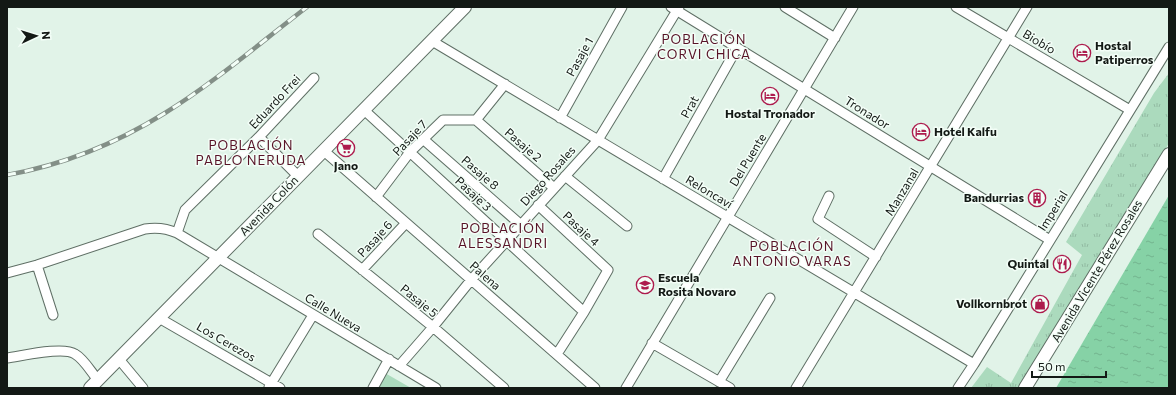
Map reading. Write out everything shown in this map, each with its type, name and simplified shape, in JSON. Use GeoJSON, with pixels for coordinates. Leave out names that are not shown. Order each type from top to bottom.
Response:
{"type":"FeatureCollection","features":[{"type":"Feature","properties":{"kind":"main road","name":"Avenida Colón"},"geometry":{"type":"LineString","coordinates":[[94,384],[465,7]]}},
{"type":"Feature","properties":{"kind":"main road","name":"Avenida Vicente Pérez Rosales"},"geometry":{"type":"LineString","coordinates":[[1026,388],[1169,154]]}},
{"type":"Feature","properties":{"kind":"street","name":"Pasaje 1"},"geometry":{"type":"LineString","coordinates":[[560,118],[622,7]]}},
{"type":"Feature","properties":{"kind":"street"},"geometry":{"type":"LineString","coordinates":[[785,7],[835,38]]}},
{"type":"Feature","properties":{"kind":"street","name":"Del Puente"},"geometry":{"type":"LineString","coordinates":[[628,387],[652,343],[853,7]]}},
{"type":"Feature","properties":{"kind":"street","name":"Biobío"},"geometry":{"type":"LineString","coordinates":[[956,7],[1130,110]]}},
{"type":"Feature","properties":{"kind":"street","name":"Manzanal"},"geometry":{"type":"LineString","coordinates":[[796,388],[1027,7]]}},
{"type":"Feature","properties":{"kind":"street","name":"Tronador"},"geometry":{"type":"LineString","coordinates":[[676,8],[737,48],[1050,240]]}},
{"type":"Feature","properties":{"kind":"street","name":"Diego Rosales"},"geometry":{"type":"LineString","coordinates":[[399,366],[433,328],[471,280],[520,224],[598,140],[676,8]]}},
{"type":"Feature","properties":{"kind":"street","name":"Reloncaví"},"geometry":{"type":"LineString","coordinates":[[432,41],[974,364]]}},
{"type":"Feature","properties":{"kind":"street","name":"Imperial"},"geometry":{"type":"LineString","coordinates":[[958,388],[1169,47]]}},
{"type":"Feature","properties":{"kind":"street","name":"Prat"},"geometry":{"type":"LineString","coordinates":[[663,179],[737,48]]}},
{"type":"Feature","properties":{"kind":"street","name":"Eduardo Frei"},"geometry":{"type":"LineString","coordinates":[[177,233],[185,210],[259,137],[314,78]]}},
{"type":"Feature","properties":{"kind":"street"},"geometry":{"type":"LineString","coordinates":[[476,120],[505,84]]}},
{"type":"Feature","properties":{"kind":"street","name":"Pasaje 3"},"geometry":{"type":"LineString","coordinates":[[364,110],[584,312]]}},
{"type":"Feature","properties":{"kind":"street","name":"Pasaje 7"},"geometry":{"type":"LineString","coordinates":[[376,197],[410,152],[443,120],[476,120]]}},
{"type":"Feature","properties":{"kind":"street","name":"Pasaje 2"},"geometry":{"type":"LineString","coordinates":[[476,120],[554,188]]}},
{"type":"Feature","properties":{"kind":"street"},"geometry":{"type":"LineString","coordinates":[[259,137],[298,176]]}},
{"type":"Feature","properties":{"kind":"street","name":"Pasaje 8"},"geometry":{"type":"LineString","coordinates":[[423,139],[520,224]]}},
{"type":"Feature","properties":{"kind":"street","name":"Palena"},"geometry":{"type":"LineString","coordinates":[[324,151],[595,388]]}},
{"type":"Feature","properties":{"kind":"street"},"geometry":{"type":"LineString","coordinates":[[565,176],[627,226]]}},
{"type":"Feature","properties":{"kind":"street"},"geometry":{"type":"LineString","coordinates":[[829,196],[818,219],[876,257]]}},
{"type":"Feature","properties":{"kind":"street","name":"Pasaje 4"},"geometry":{"type":"LineString","coordinates":[[538,205],[608,270],[584,312]]}},
{"type":"Feature","properties":{"kind":"street","name":"Pasaje 6"},"geometry":{"type":"LineString","coordinates":[[362,270],[406,223]]}},
{"type":"Feature","properties":{"kind":"street","name":"Calle Nueva"},"geometry":{"type":"LineString","coordinates":[[7,273],[37,265],[145,229],[161,228],[177,233],[436,388]]}},
{"type":"Feature","properties":{"kind":"street","name":"Pasaje 5"},"geometry":{"type":"LineString","coordinates":[[318,234],[433,328],[503,388]]}},
{"type":"Feature","properties":{"kind":"street"},"geometry":{"type":"LineString","coordinates":[[37,265],[53,315]]}},
{"type":"Feature","properties":{"kind":"street"},"geometry":{"type":"LineString","coordinates":[[719,382],[770,298]]}},
{"type":"Feature","properties":{"kind":"street"},"geometry":{"type":"LineString","coordinates":[[557,354],[584,312]]}},
{"type":"Feature","properties":{"kind":"street"},"geometry":{"type":"LineString","coordinates":[[273,386],[313,315]]}},
{"type":"Feature","properties":{"kind":"street","name":"Los Cerezos"},"geometry":{"type":"LineString","coordinates":[[159,318],[273,386]]}},
{"type":"Feature","properties":{"kind":"street"},"geometry":{"type":"LineString","coordinates":[[652,343],[730,388]]}},
{"type":"Feature","properties":{"kind":"street"},"geometry":{"type":"LineString","coordinates":[[7,358],[59,350],[67,351],[77,355],[94,384]]}},
{"type":"Feature","properties":{"kind":"street"},"geometry":{"type":"LineString","coordinates":[[118,358],[143,388]]}},
{"type":"Feature","properties":{"kind":"street"},"geometry":{"type":"LineString","coordinates":[[373,388],[389,360]]}},
{"type":"Feature","properties":{"kind":"green space"},"geometry":{"type":"Polygon","coordinates":[[[1169,73],[1169,143],[1021,388],[971,388],[987,367],[1011,383],[1082,255],[1066,242],[1154,93],[1169,73]]]}},
{"type":"Feature","properties":{"kind":"green space"},"geometry":{"type":"Polygon","coordinates":[[[385,373],[411,388],[377,388],[385,373]]]}},
{"type":"Feature","properties":{"kind":"water"},"geometry":{"type":"Polygon","coordinates":[[[1169,195],[1169,388],[1056,388],[1169,195]]]}},
{"type":"Feature","properties":{"kind":"railway"},"geometry":{"type":"LineString","coordinates":[[7,175],[28,171],[89,152],[147,124],[202,88],[307,7]]}},
{"type":"Feature","properties":{"kind":"place","name":"Hostal Patiperros"},"geometry":{"type":"Point","coordinates":[1082,53]}},
{"type":"Feature","properties":{"kind":"place","name":"Hostal Tronador"},"geometry":{"type":"Point","coordinates":[770,96]}},
{"type":"Feature","properties":{"kind":"place","name":"Hotel Kalfu"},"geometry":{"type":"Point","coordinates":[921,132]}},
{"type":"Feature","properties":{"kind":"place","name":"Jano"},"geometry":{"type":"Point","coordinates":[346,148]}},
{"type":"Feature","properties":{"kind":"place","name":"Bandurrias"},"geometry":{"type":"Point","coordinates":[1037,198]}},
{"type":"Feature","properties":{"kind":"place","name":"Quintal"},"geometry":{"type":"Point","coordinates":[1062,264]}},
{"type":"Feature","properties":{"kind":"place","name":"Escuela Rosita Novaro"},"geometry":{"type":"Point","coordinates":[645,285]}},
{"type":"Feature","properties":{"kind":"place","name":"Vollkornbrot"},"geometry":{"type":"Point","coordinates":[1040,304]}},
{"type":"Feature","properties":{"kind":"district","name":"POBLACIÓN CORVI CHICA"},"geometry":{"type":"Point","coordinates":[704,46]}},
{"type":"Feature","properties":{"kind":"district","name":"POBLACIÓN PABLO NERUDA"},"geometry":{"type":"Point","coordinates":[251,152]}},
{"type":"Feature","properties":{"kind":"district","name":"POBLACIÓN ALESSANDRI"},"geometry":{"type":"Point","coordinates":[503,236]}},
{"type":"Feature","properties":{"kind":"district","name":"POBLACIÓN ANTONIO VARAS"},"geometry":{"type":"Point","coordinates":[792,254]}}]}
